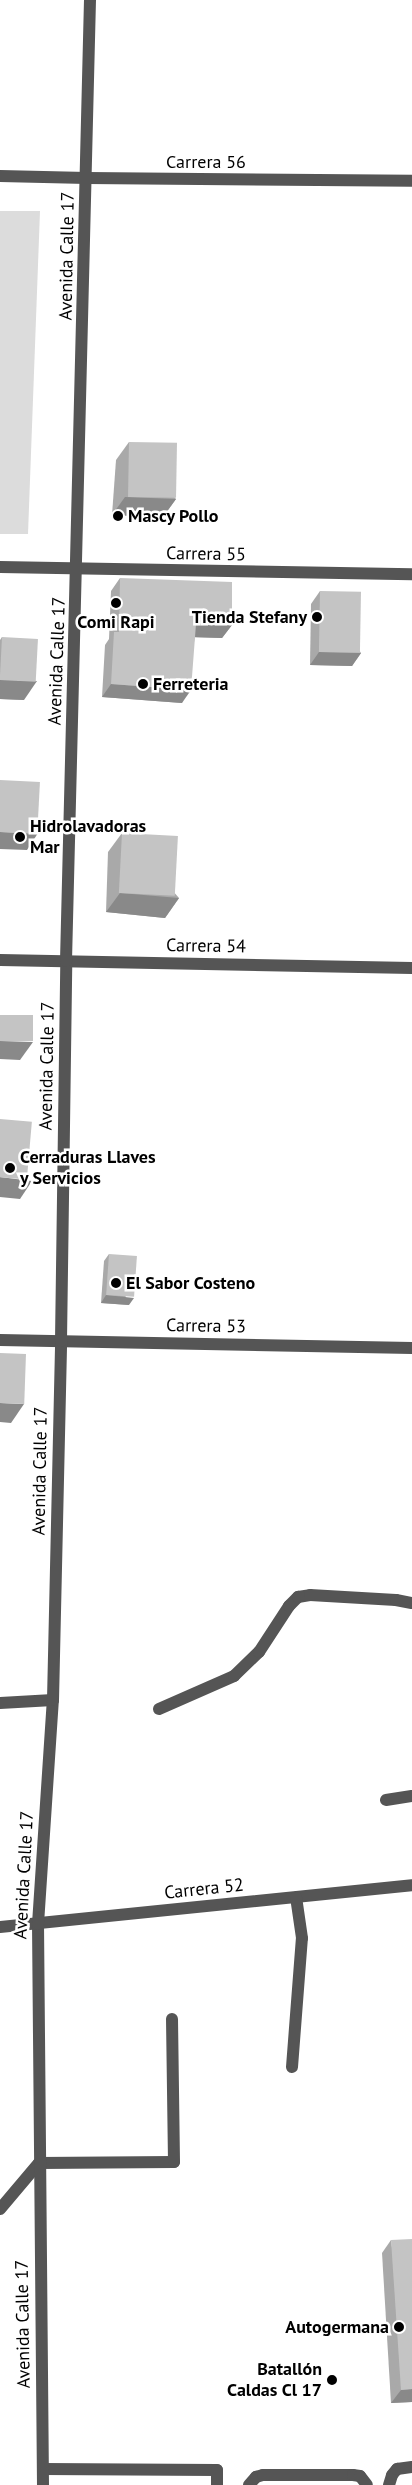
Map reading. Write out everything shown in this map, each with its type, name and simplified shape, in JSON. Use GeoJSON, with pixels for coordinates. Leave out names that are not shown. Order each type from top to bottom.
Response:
{"type":"FeatureCollection","features":[{"type":"Feature","properties":{"kind":"street","name":"Avenida Calle 17"},"geometry":{"type":"LineString","coordinates":[[43,2485],[38,1924],[52,1700],[61,1342],[66,961],[90,0]]}},
{"type":"Feature","properties":{"kind":"street","name":"Carrera 56"},"geometry":{"type":"LineString","coordinates":[[0,176],[412,180]]}},
{"type":"Feature","properties":{"kind":"street","name":"Carrera 55"},"geometry":{"type":"LineString","coordinates":[[0,567],[77,570],[412,574]]}},
{"type":"Feature","properties":{"kind":"street","name":"Carrera 54"},"geometry":{"type":"LineString","coordinates":[[0,960],[412,968]]}},
{"type":"Feature","properties":{"kind":"street","name":"Carrera 53"},"geometry":{"type":"LineString","coordinates":[[0,1340],[412,1348]]}},
{"type":"Feature","properties":{"kind":"street"},"geometry":{"type":"LineString","coordinates":[[159,1709],[234,1676],[250,1663],[289,1606],[298,1598],[310,1595],[396,1600],[412,1603]]}},
{"type":"Feature","properties":{"kind":"street"},"geometry":{"type":"LineString","coordinates":[[0,1703],[52,1700]]}},
{"type":"Feature","properties":{"kind":"street"},"geometry":{"type":"LineString","coordinates":[[386,1800],[412,1796]]}},
{"type":"Feature","properties":{"kind":"street","name":"Carrera 52"},"geometry":{"type":"LineString","coordinates":[[0,1928],[412,1885]]}},
{"type":"Feature","properties":{"kind":"street"},"geometry":{"type":"LineString","coordinates":[[292,2067],[302,1938],[296,1897]]}},
{"type":"Feature","properties":{"kind":"street"},"geometry":{"type":"LineString","coordinates":[[0,2209],[39,2163],[174,2162],[172,2020]]}},
{"type":"Feature","properties":{"kind":"street"},"geometry":{"type":"LineString","coordinates":[[389,2485],[392,2475],[397,2469],[412,2467]]}},
{"type":"Feature","properties":{"kind":"street"},"geometry":{"type":"LineString","coordinates":[[43,2469],[217,2470],[217,2485]]}},
{"type":"Feature","properties":{"kind":"street"},"geometry":{"type":"LineString","coordinates":[[249,2485],[256,2477],[263,2475],[360,2476],[367,2485]]}},
{"type":"Feature","properties":{"kind":"shaded area"},"geometry":{"type":"Polygon","coordinates":[[[0,211],[40,211],[28,534],[0,534],[0,211]]]}},
{"type":"Feature","properties":{"kind":"building"},"geometry":{"type":"Polygon","coordinates":[[[129,442],[177,443],[176,498],[128,497],[129,442]]]}},
{"type":"Feature","properties":{"kind":"building"},"geometry":{"type":"Polygon","coordinates":[[[120,578],[232,582],[232,625],[196,624],[191,690],[111,684],[114,632],[119,632],[120,578]]]}},
{"type":"Feature","properties":{"kind":"building"},"geometry":{"type":"Polygon","coordinates":[[[320,591],[361,592],[360,653],[319,652],[320,591]]]}},
{"type":"Feature","properties":{"kind":"building"},"geometry":{"type":"Polygon","coordinates":[[[2,637],[38,639],[36,682],[0,680],[2,637]]]}},
{"type":"Feature","properties":{"kind":"building"},"geometry":{"type":"Polygon","coordinates":[[[0,780],[40,782],[37,834],[0,832],[0,780]]]}},
{"type":"Feature","properties":{"kind":"building"},"geometry":{"type":"Polygon","coordinates":[[[122,833],[178,836],[175,896],[119,893],[122,833]]]}},
{"type":"Feature","properties":{"kind":"building"},"geometry":{"type":"Polygon","coordinates":[[[0,1015],[33,1015],[33,1041],[0,1041],[0,1015]]]}},
{"type":"Feature","properties":{"kind":"building"},"geometry":{"type":"Polygon","coordinates":[[[0,1119],[32,1122],[27,1180],[0,1177],[0,1119]]]}},
{"type":"Feature","properties":{"kind":"building","name":"El Sabor Costeno"},"geometry":{"type":"Polygon","coordinates":[[[109,1254],[137,1256],[134,1297],[106,1295],[109,1254]]]}},
{"type":"Feature","properties":{"kind":"building"},"geometry":{"type":"Polygon","coordinates":[[[0,1353],[26,1354],[24,1404],[0,1403],[0,1353]]]}},
{"type":"Feature","properties":{"kind":"building"},"geometry":{"type":"Polygon","coordinates":[[[412,2239],[412,2389],[401,2390],[391,2240],[412,2239]]]}},
{"type":"Feature","properties":{"kind":"place","name":"Mascy Pollo"},"geometry":{"type":"Point","coordinates":[118,516]}},
{"type":"Feature","properties":{"kind":"place","name":"Comi Rapi"},"geometry":{"type":"Point","coordinates":[116,603]}},
{"type":"Feature","properties":{"kind":"place","name":"Tienda Stefany"},"geometry":{"type":"Point","coordinates":[317,617]}},
{"type":"Feature","properties":{"kind":"place","name":"Ferreteria"},"geometry":{"type":"Point","coordinates":[143,684]}},
{"type":"Feature","properties":{"kind":"place","name":"Hidrolavadoras Mar"},"geometry":{"type":"Point","coordinates":[20,837]}},
{"type":"Feature","properties":{"kind":"place","name":"Cerraduras Llaves y Servicios"},"geometry":{"type":"Point","coordinates":[10,1168]}},
{"type":"Feature","properties":{"kind":"place","name":"El Sabor Costeno"},"geometry":{"type":"Point","coordinates":[116,1283]}},
{"type":"Feature","properties":{"kind":"place","name":"Autogermana"},"geometry":{"type":"Point","coordinates":[399,2327]}},
{"type":"Feature","properties":{"kind":"place","name":"Batallón Caldas Cl 17"},"geometry":{"type":"Point","coordinates":[332,2380]}}]}
